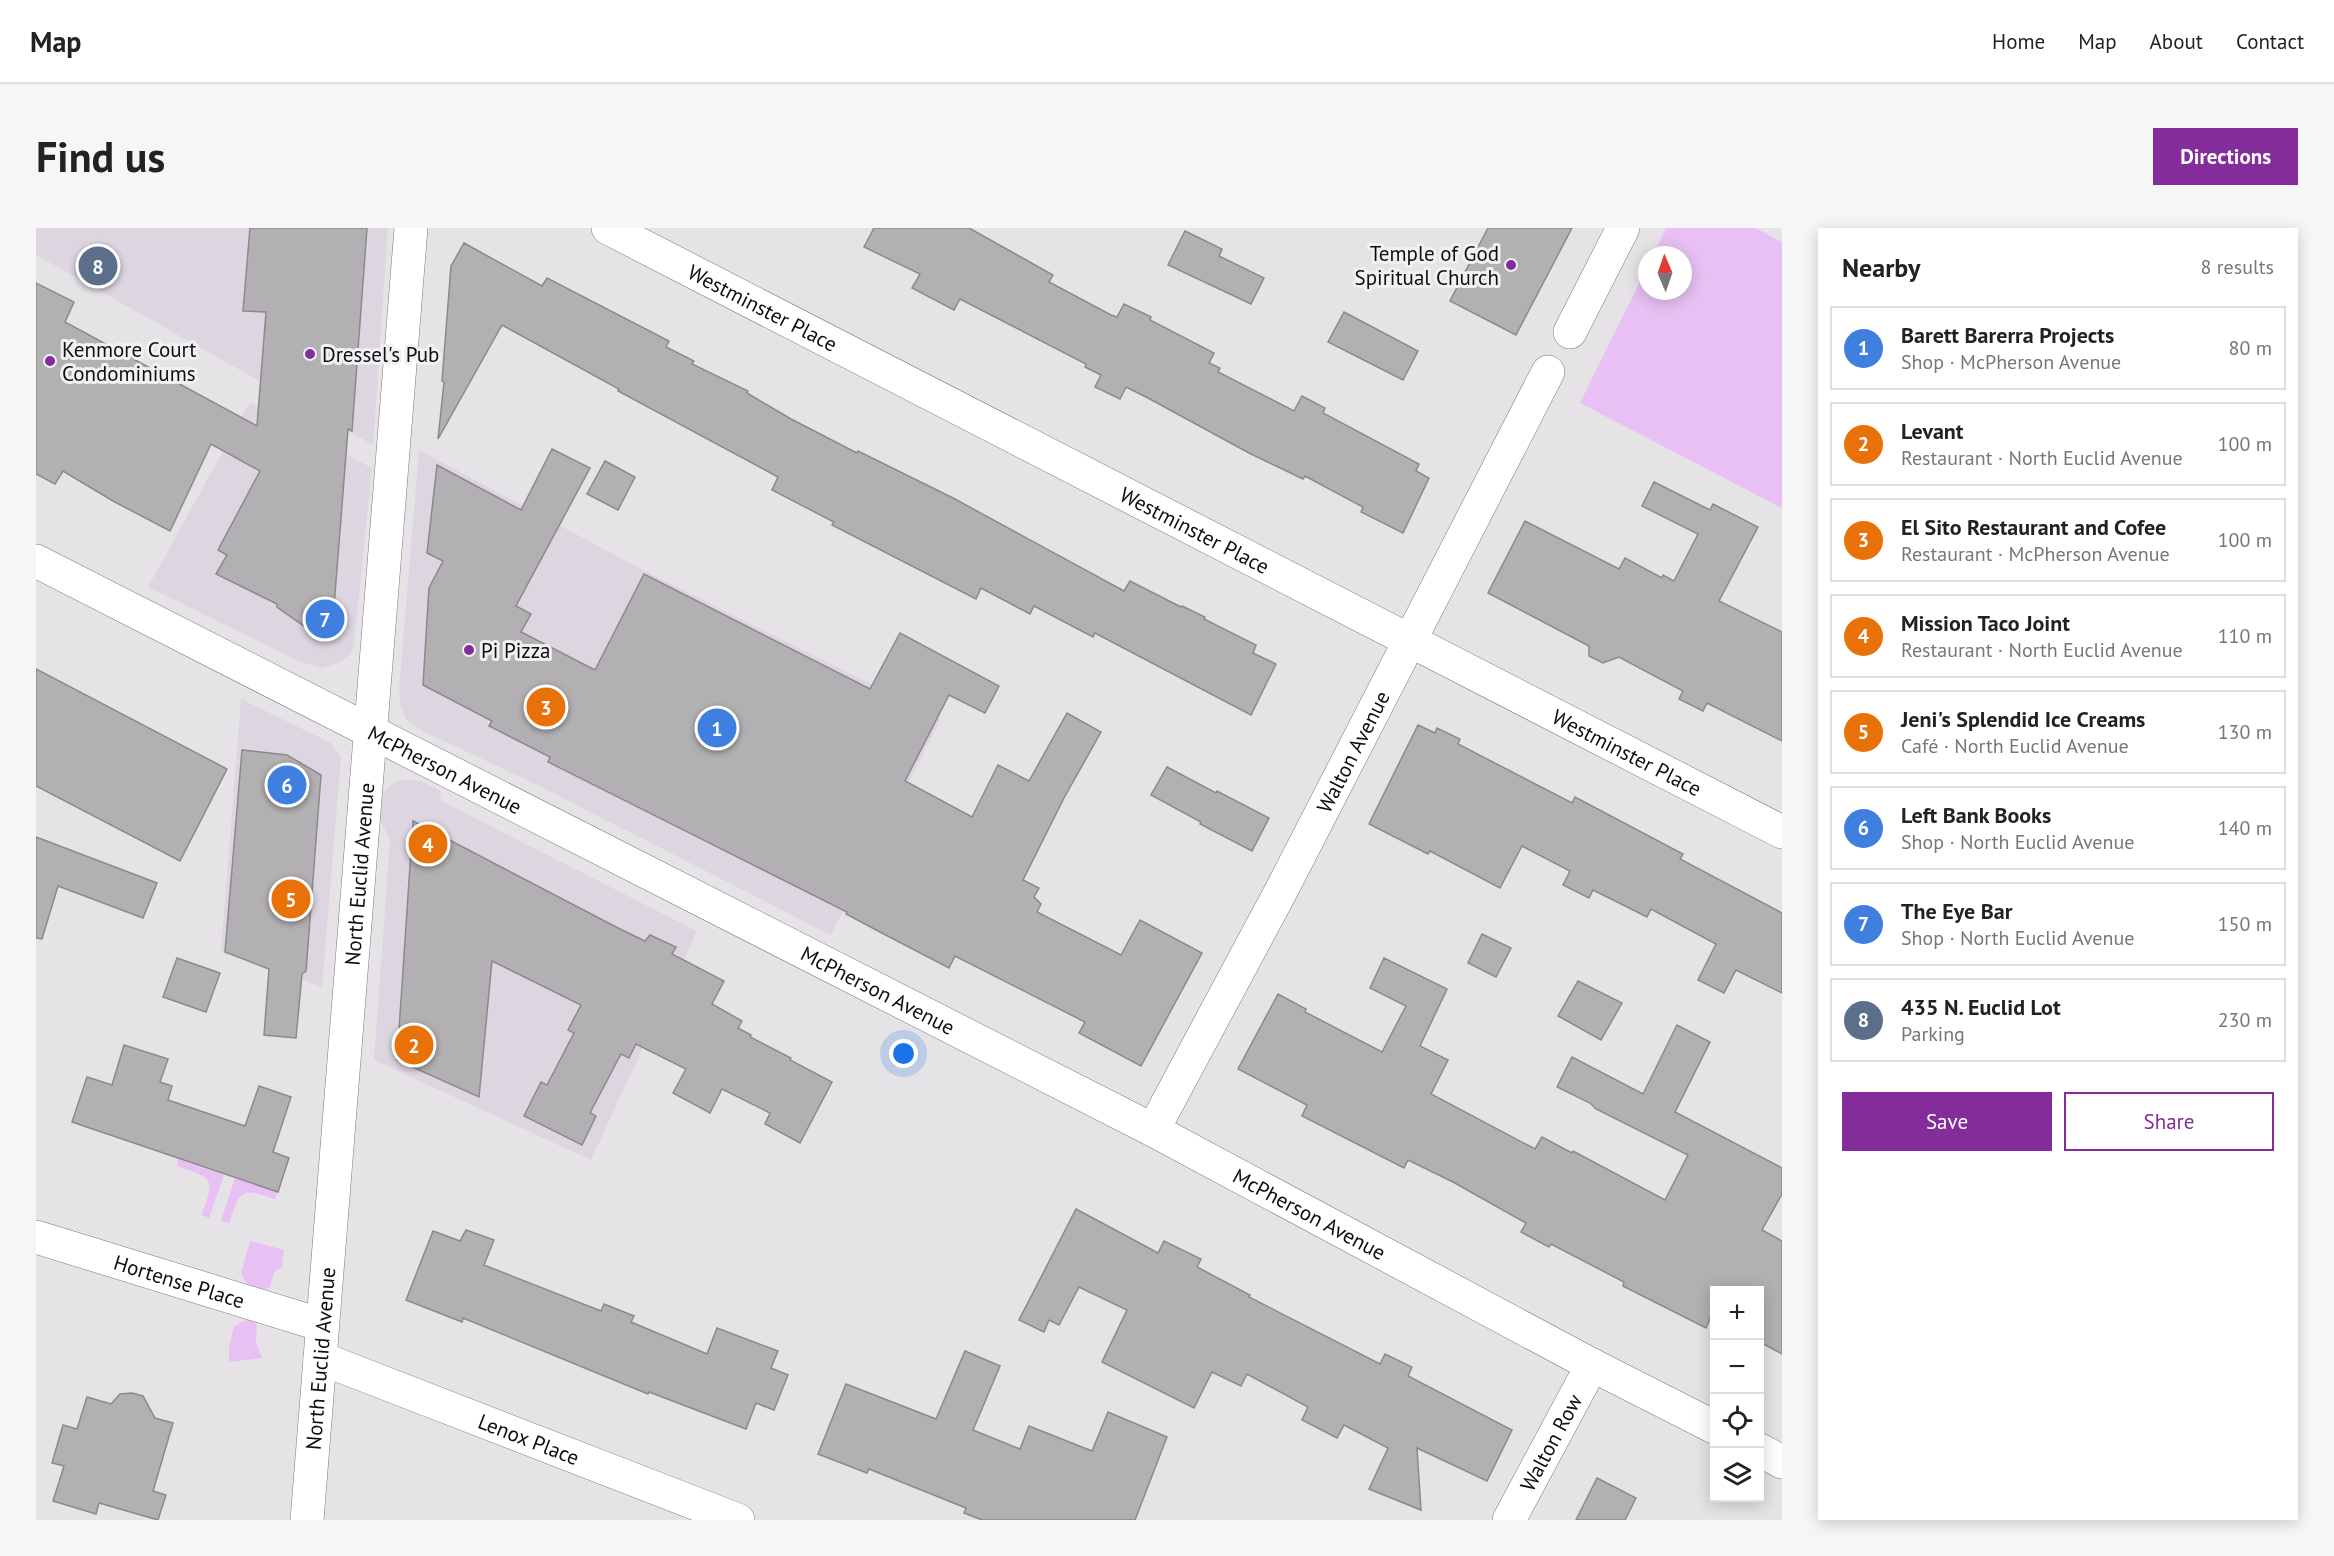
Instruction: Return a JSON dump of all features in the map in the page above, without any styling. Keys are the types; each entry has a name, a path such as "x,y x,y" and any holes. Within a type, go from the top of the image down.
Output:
{"street":[{"name":"North Euclid Avenue","path":"307,1520 411,228"},
{"name":"Westminster Place","path":"608,228 1782,832"},
{"path":"1570,332 1623,228"},
{"name":"Walton Avenue","path":"1153,1130 1282,889 1548,372"},
{"name":"McPherson Avenue","path":"36,561 1153,1130 1592,1365 1710,1425"},
{"name":"Hortense Place","path":"36,1238 322,1324"},
{"name":"Lenox Place","path":"320,1358 738,1520"},
{"name":"Walton Row","path":"1509,1520 1592,1365"},
{"path":"1764,1452 1782,1462"}],"shaded area":[{"path":"36,228 388,228 373,445 36,255"},
{"path":"1666,228 1756,228 1782,242 1782,508 1580,403 1638,285 1638,300 1692,300 1692,246 1657,246"},
{"path":"250,402 372,468 354,644 350,655 338,663 321,668 296,660 148,587"},
{"path":"419,450 641,569 941,719 831,935 535,784 423,731 406,719 401,707 399,689"},
{"path":"241,699 331,743 341,758 322,987 221,951"},
{"path":"421,781 440,791 441,801 697,931 591,1160 374,1060 390,839 379,819 379,802 384,792 395,782"},
{"path":"178,1159 224,1175 209,1218 202,1215 209,1193 208,1181 205,1177 177,1166"},
{"path":"235,1178 278,1192 275,1199 255,1193 243,1194 236,1204 229,1223 221,1221"},
{"path":"250,1241 284,1250 282,1267 274,1272 270,1287 259,1289 248,1286 241,1274"},
{"path":"249,1319 257,1320 256,1343 262,1358 229,1362 229,1347 234,1326"}],"building":[{"path":"250,228 367,228 352,431 348,429 332,632 318,636 277,607 277,604 216,574 227,555 218,550 260,471 211,444 170,531 63,471 55,484 36,474 36,283 74,302 65,322 257,426 266,312 243,311"},
{"path":"874,228 969,228 1053,275 1049,282 1111,315 1117,317 1124,304 1151,317 1150,320 1214,353 1209,363 1220,368 1218,372 1294,411 1302,396 1325,408 1323,413 1419,464 1416,471 1429,478 1403,533 1361,512 1363,507 1305,476 1303,479 1249,453 1126,387 1120,399 1095,387 1101,375 1085,367 1086,364 960,299 954,310 912,288 920,274 864,247"},
{"name":"Temple of God Spiritual Church","path":"1488,228 1572,228 1516,335 1450,301"},
{"path":"1185,231 1222,249 1219,256 1264,278 1251,304 1168,265"},
{"path":"464,243 542,286 547,278 669,341 666,347 694,361 692,364 748,391 747,393 791,419 953,498 1124,591 1130,581 1205,617 1204,619 1256,645 1253,653 1276,664 1251,715 1095,633 1093,637 1034,606 1030,614 981,588 976,599 832,525 834,522 772,490 778,477 618,391 619,389 502,325 438,439 451,266"},
{"path":"1344,312 1418,351 1403,380 1328,342"},
{"path":"552,449 590,468 516,606 531,614 521,632 595,670 644,574 870,689 900,633 999,686 985,713 949,695 905,781 972,817 998,765 1029,781 1067,713 1101,732 1064,798 1023,880 1039,888 1034,897 1041,904 1037,912 1121,955 1140,920 1202,953 1141,1066 1079,1033 1085,1022 955,956 949,968 846,914 847,912 548,762 550,757 489,726 492,721 423,685 429,588 443,561 427,553 437,465 521,510"},
{"path":"605,461 635,477 618,510 587,494"},
{"path":"1654,482 1710,510 1713,504 1758,527 1719,601 1782,632 1782,741 1707,703 1703,711 1679,699 1683,691 1619,657 1603,663 1589,656 1589,646 1488,593 1525,521 1619,569 1625,558 1662,578 1663,575 1674,581 1698,534 1642,506"},
{"path":"36,669 227,769 180,861 36,786"},
{"path":"1418,725 1435,733 1437,728 1460,739 1458,744 1572,803 1575,797 1683,854 1680,859 1782,913 1782,993 1736,970 1724,993 1698,980 1716,944 1651,909 1647,917 1593,890 1589,898 1563,885 1570,871 1522,846 1500,888 1430,851 1428,854 1369,824"},
{"path":"242,750 287,755 321,775 306,971 302,974 296,1038 264,1035 269,969 225,952"},
{"path":"1167,767 1269,818 1252,851 1151,795"},
{"path":"413,821 645,941 650,935 676,947 672,954 724,981 712,1004 742,1021 738,1028 751,1035 750,1037 832,1082 800,1143 765,1124 770,1113 722,1089 710,1113 673,1093 686,1069 636,1044 629,1058 621,1054 590,1113 596,1116 582,1145 524,1116 541,1082 547,1085 574,1033 568,1030 581,1005 492,961 479,1097 397,1060"},
{"path":"36,837 157,883 143,918 58,886 42,939 36,938"},
{"path":"1482,934 1511,948 1496,977 1468,963"},
{"path":"177,958 220,973 206,1012 163,997"},
{"path":"1384,958 1447,989 1420,1046 1448,1060 1431,1094 1535,1149 1542,1137 1665,1200 1688,1155 1557,1087 1572,1057 1643,1094 1677,1025 1710,1042 1675,1112 1782,1168 1782,1194 1762,1230 1782,1241 1782,1354 1764,1344 1764,1286 1710,1286 1710,1318 1706,1328 1623,1286 1624,1282 1551,1244 1549,1247 1521,1232 1526,1223 1453,1182 1408,1160 1404,1168 1302,1116 1307,1105 1238,1069 1278,994 1306,1009 1305,1012 1382,1052 1406,1006 1370,988"},
{"path":"1578,981 1622,1003 1601,1040 1558,1016"},
{"path":"124,1045 168,1059 160,1082 172,1086 168,1100 245,1126 259,1086 291,1097 273,1152 289,1158 278,1192 72,1122 87,1077 112,1085"},
{"path":"1076,1209 1158,1253 1164,1241 1201,1259 1197,1267 1250,1295 1249,1297 1380,1364 1385,1354 1412,1367 1408,1376 1512,1430 1487,1481 1417,1448 1421,1510 1369,1489 1388,1448 1344,1425 1337,1438 1302,1420 1308,1407 1247,1374 1241,1386 1212,1372 1194,1408 1102,1362 1127,1310 1079,1287 1059,1325 1049,1320 1044,1332 1019,1320"},
{"path":"466,1230 494,1240 484,1265 601,1311 604,1304 634,1316 631,1322 707,1354 717,1328 778,1351 771,1368 788,1375 774,1410 756,1403 746,1429 649,1392 648,1394 463,1318 462,1322 406,1300 433,1231 460,1241"},
{"path":"965,1351 1000,1366 973,1430 1020,1449 1029,1426 1092,1451 1108,1412 1167,1437 1135,1520 982,1520 964,1513 966,1508 869,1469 867,1473 818,1454 846,1384 936,1419"},
{"path":"132,1393 143,1396 155,1418 173,1423 153,1491 166,1495 158,1520 99,1503 96,1514 53,1501 64,1466 52,1463 63,1425 77,1429 87,1397 111,1404 120,1394"},
{"path":"1597,1478 1636,1498 1625,1520 1576,1520"}],"place":[{"name":"Temple of God Spiritual Church","path":"1511,265"},
{"name":"435 N. Euclid Lot","path":"98,266"},
{"name":"Dressel's Pub","path":"310,354"},
{"name":"Kenmore Court Condominiums","path":"50,361"},
{"name":"The Eye Bar","path":"325,619"},
{"name":"Pi Pizza","path":"469,650"},
{"name":"El Sito Restaurant and Cofee","path":"546,707"},
{"name":"Barett Barerra Projects","path":"717,728"},
{"name":"Left Bank Books","path":"287,785"},
{"name":"Mission Taco Joint","path":"428,844"},
{"name":"Jeni's Splendid Ice Creams","path":"291,899"},
{"name":"Levant","path":"414,1045"}]}
